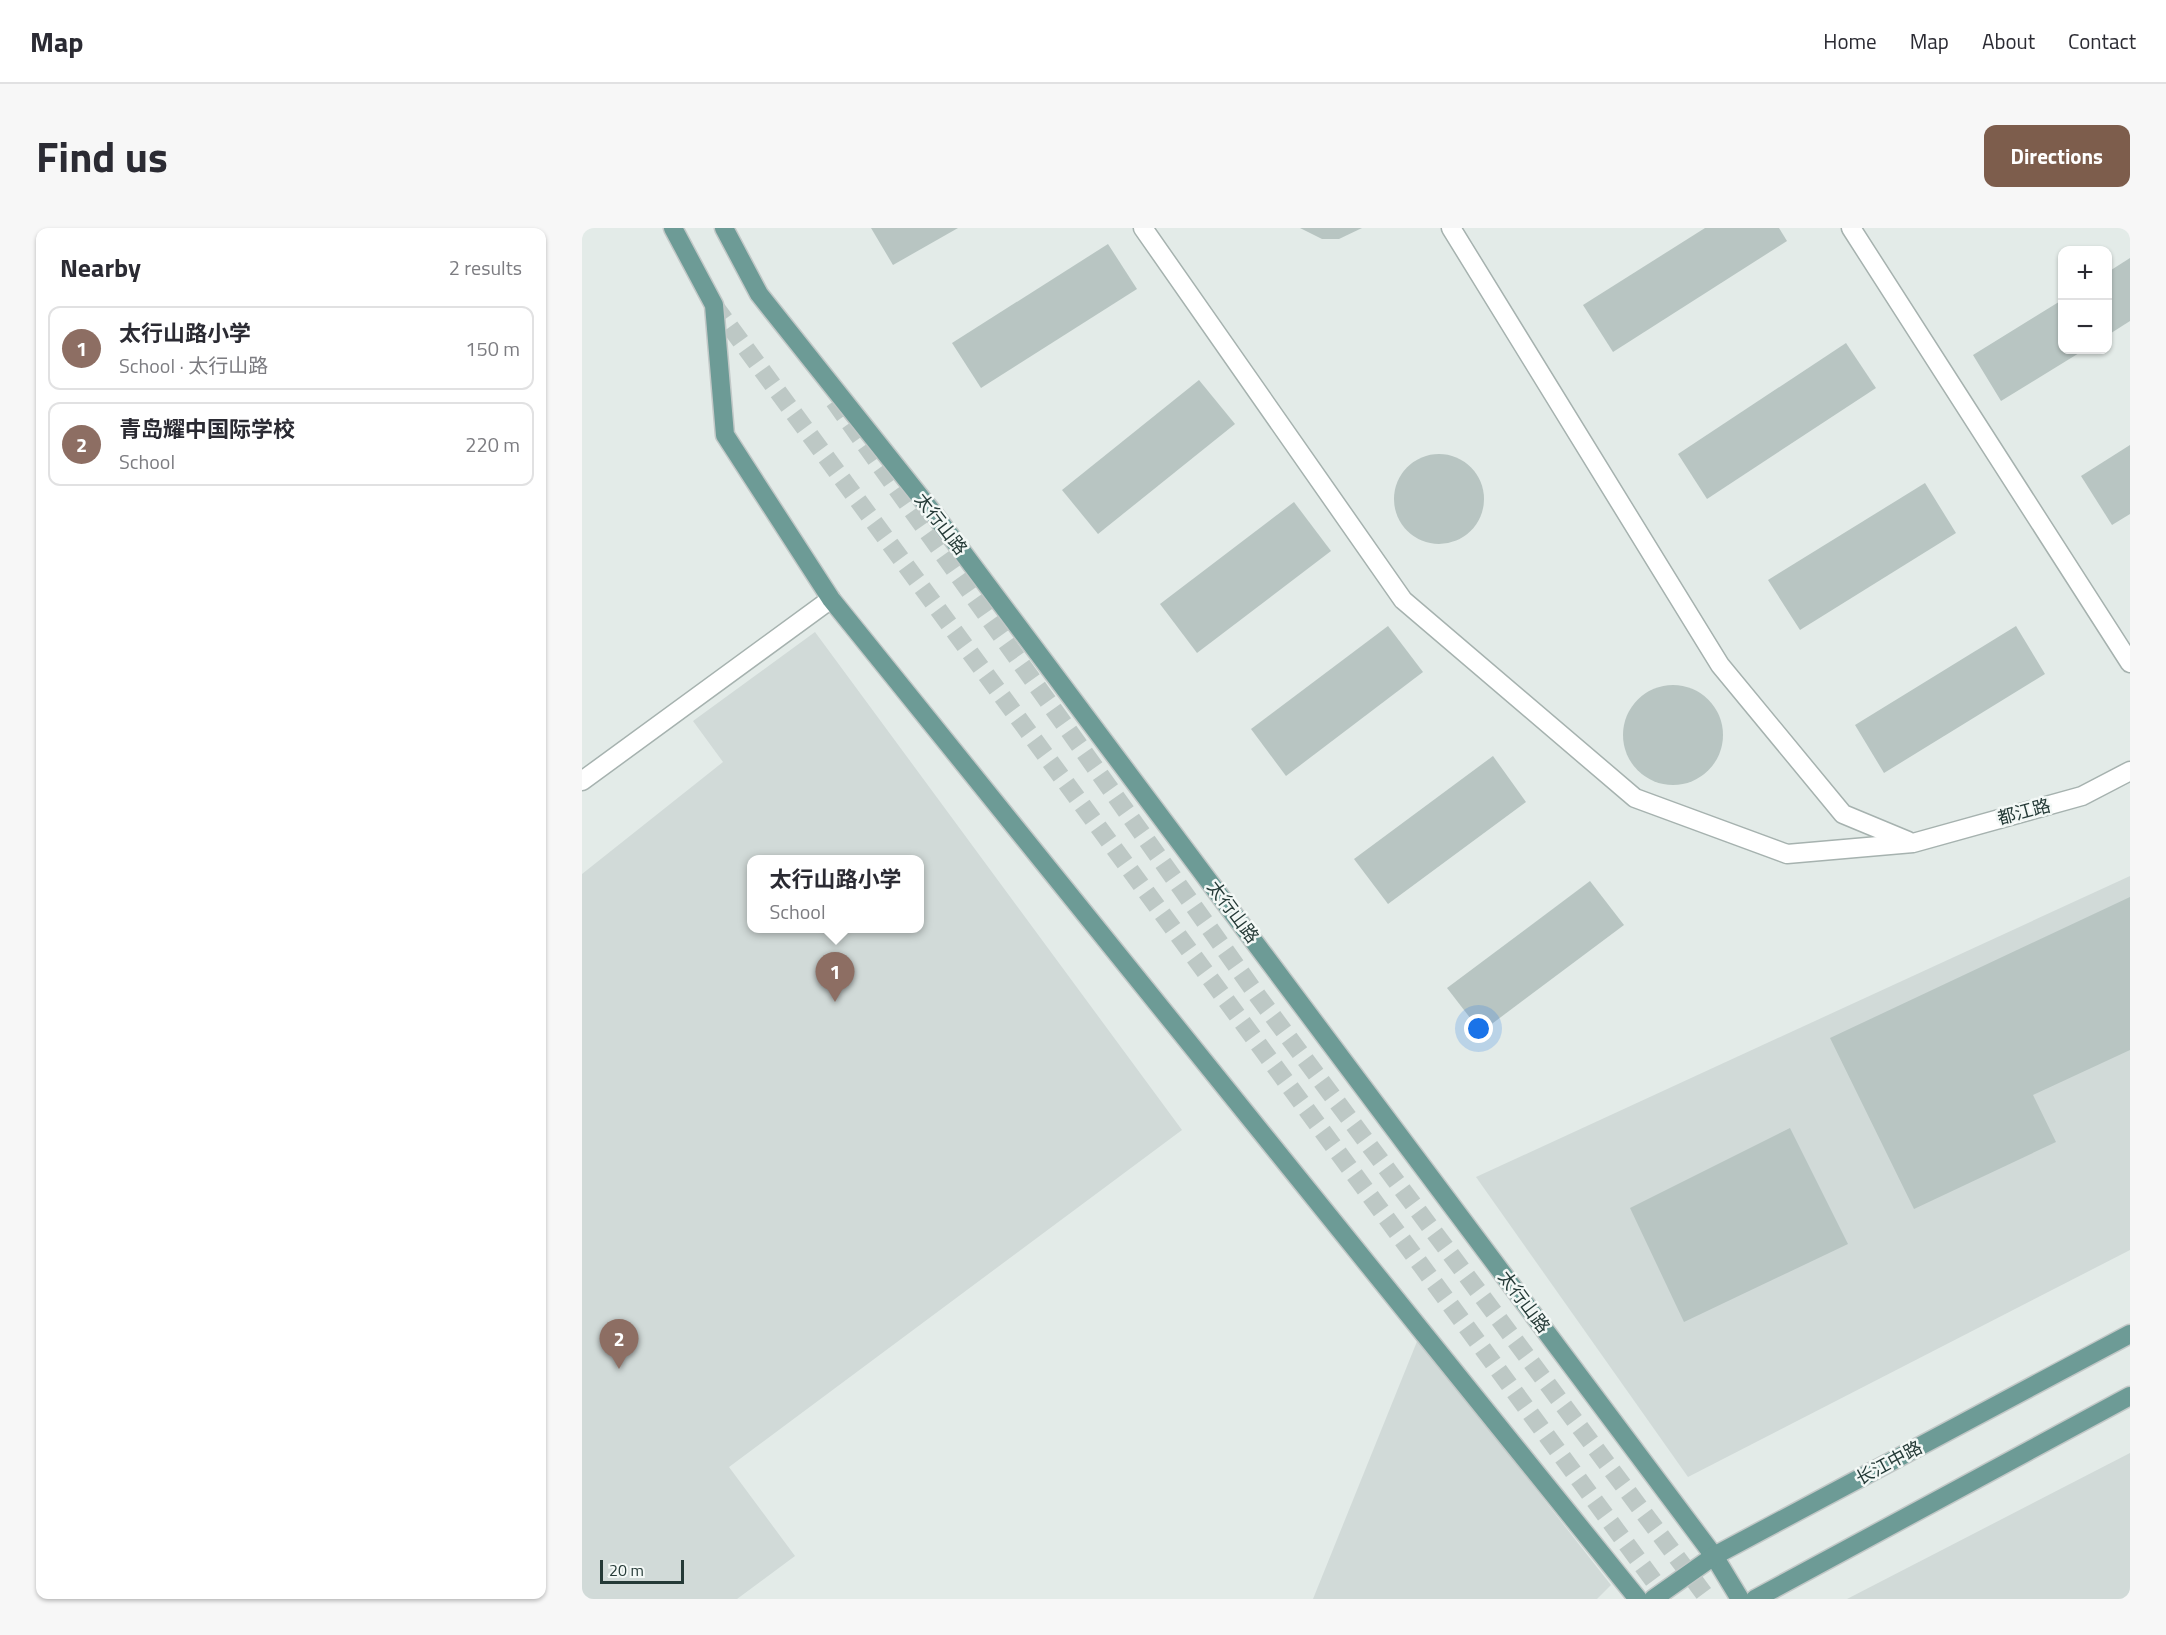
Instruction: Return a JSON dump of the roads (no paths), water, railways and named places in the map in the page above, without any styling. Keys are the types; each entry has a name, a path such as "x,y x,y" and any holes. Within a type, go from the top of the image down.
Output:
{"main road":[{"path":"673,228 714,305 725,435 831,599 1638,1599"},
{"name":"太行山路","path":"724,228 759,294 934,514 1714,1556 1740,1599"},
{"name":"长江中路","path":"1653,1599 1714,1556 2130,1334"},
{"path":"1755,1599 2130,1396"}],"street":[{"name":"都江路","path":"1143,228 1403,600 1635,798 1787,854 1913,843 2082,796 2130,771"},
{"path":"1451,228 1719,665 1843,814 1913,843"},
{"path":"1851,228 2130,663"},
{"path":"582,781 831,599"}],"tunnel":[{"path":"714,305 1667,1599"},
{"path":"834,401 1257,995 1708,1599"}],"place":[{"name":"太行山路小学","path":"835,1002"},
{"name":"青岛耀中国际学校","path":"619,1369"}]}
